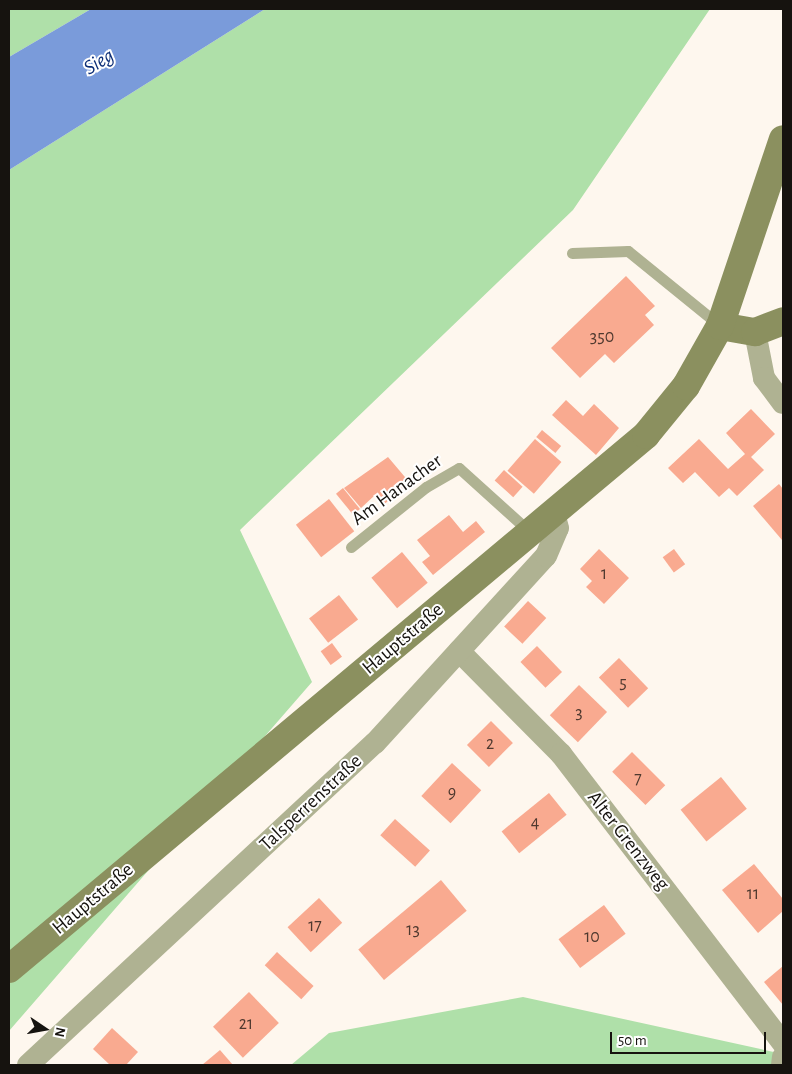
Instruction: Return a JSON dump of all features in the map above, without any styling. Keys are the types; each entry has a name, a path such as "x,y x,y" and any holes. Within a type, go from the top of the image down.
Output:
{"main road":[{"name":"Hauptstraße","path":"9,969 646,435 686,386 720,326 783,139"},
{"path":"720,326 756,332 783,321"}],"street":[{"path":"756,332 764,378 783,403"},
{"name":"Talsperrenstraße","path":"28,1065 375,744 546,556 558,528 554,513"},
{"name":"Alter Grenzweg","path":"459,651 561,754 783,1043"},
{"path":"782,1065 783,1057"}],"lane":[{"path":"572,253 628,251 720,326"},
{"name":"Am Hanacher","path":"351,546 426,487 459,468 531,533"}],"green space":[{"path":"9,9 91,9 9,57"},
{"path":"265,9 710,9 573,210 240,530 312,682 9,1031 9,170"},
{"path":"523,997 783,1054 783,1065 291,1065 329,1033"}],"water":[{"name":"Sieg","path":"91,9 265,9 9,170 9,57"}],"building":[{"path":"626,276 655,306 645,315 654,325 614,363 605,354 580,378 551,348"},
{"path":"566,400 583,416 594,404 619,428 596,455 552,415"},
{"path":"751,409 775,434 751,457 764,470 737,496 729,488 719,497 695,472 683,483 668,468 699,439 728,469 745,454 726,433"},
{"path":"542,430 561,446 555,453 536,437"},
{"path":"535,439 561,462 534,494 507,471"},
{"path":"388,457 410,483 382,506 374,496 361,508 344,488"},
{"path":"504,470 523,487 513,497 495,480"},
{"path":"779,484 783,489 782,540 753,506"},
{"path":"343,488 360,509 353,515 336,494"},
{"path":"329,499 354,531 321,557 296,525"},
{"path":"449,515 463,532 476,521 485,532 433,575 422,562 430,556 417,540"},
{"path":"599,549 629,578 604,604 586,587 592,581 580,569"},
{"path":"674,549 685,564 674,573 663,557"},
{"path":"402,552 428,583 397,608 371,578"},
{"path":"339,595 358,619 328,643 309,618"},
{"path":"528,601 546,618 522,644 504,627"},
{"path":"332,643 342,657 331,665 321,651"},
{"path":"537,646 562,672 545,688 520,662"},
{"path":"619,658 648,688 628,708 599,677"},
{"path":"579,685 607,712 578,742 550,715"},
{"path":"491,721 513,743 489,767 467,745"},
{"path":"632,752 665,785 645,805 612,772"},
{"path":"452,763 481,790 451,823 421,796"},
{"path":"721,777 747,809 706,842 681,810"},
{"path":"549,793 567,815 519,853 502,831"},
{"path":"395,819 430,850 415,867 380,835"},
{"path":"754,864 783,899 783,911 758,933 722,890"},
{"path":"441,880 467,911 384,980 358,949"},
{"path":"319,898 342,923 311,952 288,927"},
{"path":"604,905 626,934 580,968 558,939"},
{"path":"277,952 314,986 301,999 265,965"},
{"path":"783,966 783,1005 764,982"},
{"path":"249,992 279,1023 243,1058 213,1027"},
{"path":"112,1028 138,1052 126,1065 110,1065 93,1049"},
{"path":"220,1050 233,1065 202,1065"}]}
